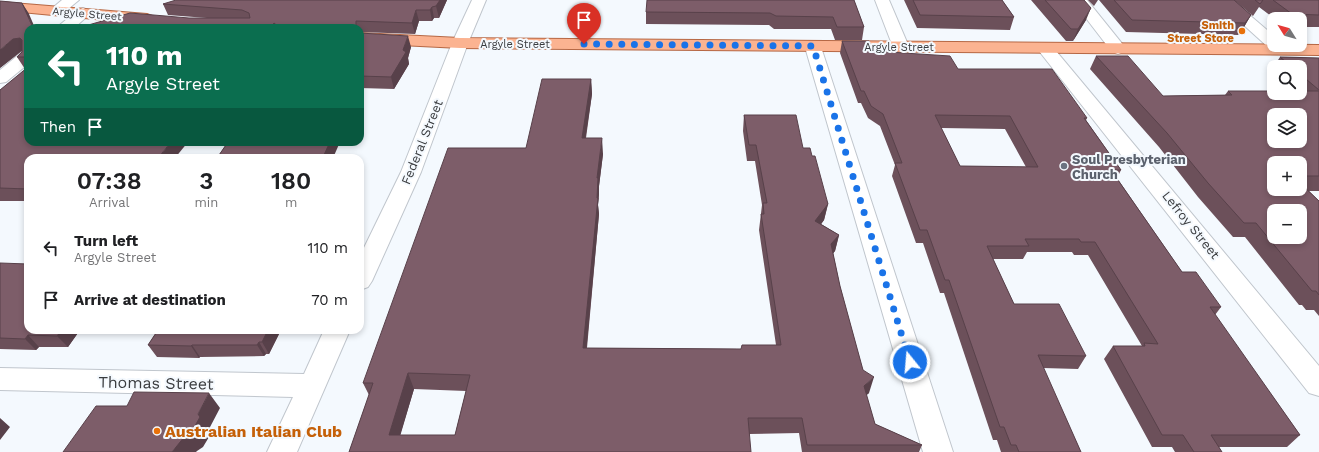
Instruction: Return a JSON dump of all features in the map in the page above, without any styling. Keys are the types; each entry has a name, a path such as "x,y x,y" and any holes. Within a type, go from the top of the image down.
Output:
{"main road":[{"name":"Argyle Street","path":"0,6 161,20"},
{"name":"Argyle Street","path":"364,38 460,43 1118,49 1267,46"},
{"name":"Argyle Street","path":"1307,49 1319,50"}],"street":[{"path":"57,11 72,0"},
{"name":"Federal Street","path":"364,272 411,172 460,43 479,0"},
{"path":"882,0 901,47"},
{"path":"1079,0 1118,49"},
{"path":"1224,0 1267,38"},
{"path":"69,24 84,13"},
{"path":"813,46 938,452"},
{"name":"Lefroy Street","path":"1046,48 1319,386"},
{"path":"0,78 24,59"},
{"path":"282,452 335,334"},
{"name":"Thomas Street","path":"0,379 311,386"}],"building":[{"path":"176,0 440,0 436,6 432,7 430,10 416,10 412,23 356,21 356,24 92,24 130,13 189,18 250,18 249,13 242,10 163,4"},
{"path":"647,0 854,0 864,27 837,27 833,17 776,16 770,13 646,12"},
{"path":"913,0 1002,0 1014,17 920,15"},
{"path":"1045,0 1084,0 1091,8 1078,29 1071,29"},
{"path":"1114,0 1234,0 1251,15 1245,23 1132,20"},
{"path":"1255,0 1263,0 1260,4"},
{"path":"1273,0 1319,0 1319,15 1307,15 1307,12 1289,12"},
{"path":"0,1 22,3 31,24 24,24 24,57 17,57 22,52 22,40 20,38 13,39 0,50"},
{"path":"364,33 408,36 403,50 406,52 391,77 364,76"},
{"path":"842,41 869,41 873,51 950,56 958,69 1052,69 1087,118 1084,118 1121,170 1111,170 1182,272 1196,272 1221,307 1210,307 1300,435 1211,435 1222,452 1194,452 1183,435 1162,435 1113,346 1145,346 1144,343 1158,344 1095,242 1081,242 1079,239 1025,239 1029,246 987,246 1014,304 1059,304 1086,356 1038,355 1081,452 1019,452 1016,445 1011,445 1004,427 1000,427 949,280 945,280 927,230 920,230 895,163 902,163 883,114 871,106 864,91 861,91","holes":["935,115 1010,116 1038,167 960,166"]},
{"path":"1096,56 1128,56 1163,96 1232,95 1228,91 1267,91 1267,100 1307,100 1307,91 1319,91 1319,176 1307,176 1307,156 1267,156 1267,196 1307,196 1307,190 1319,201 1319,295 1316,291 1312,291 1273,244 1307,244 1307,204 1267,204 1267,236 1256,223 1244,223 1208,183 1167,133"},
{"path":"1280,57 1319,58 1319,90 1307,80 1307,60 1284,60"},
{"path":"24,70 24,146 168,146 161,154 24,154 24,189 0,188 0,90"},
{"path":"542,79 591,79 582,138 602,138 597,178 598,198 583,348 741,349 742,345 781,345 761,214 764,214 763,203 767,203 756,145 749,145 744,115 796,115 803,148 810,148 812,156 815,156 828,204 815,221 839,235 831,244 840,286 863,370 874,377 864,386 875,424 922,445 807,445 802,418 748,418 751,452 349,452 373,383 363,383 448,148 526,148","holes":["408,373 470,375 455,435 389,435"]},
{"path":"225,146 328,146 324,154 220,154"},
{"path":"0,263 24,264 24,334 59,334 57,336 28,335 25,339 0,338"},
{"path":"155,334 266,334 262,342 259,342 257,345 148,345"},
{"path":"134,392 209,393 198,414 200,417 191,433 185,436 172,452 63,452 96,406 127,406"}],"place":[{"name":"Smith Street Store","path":"1242,31"},
{"name":"Soul Presbyterian Church","path":"1064,166"},
{"name":"Australian Italian Club","path":"157,431"}],"route":[{"path":"584,44 813,46 910,362"}]}
